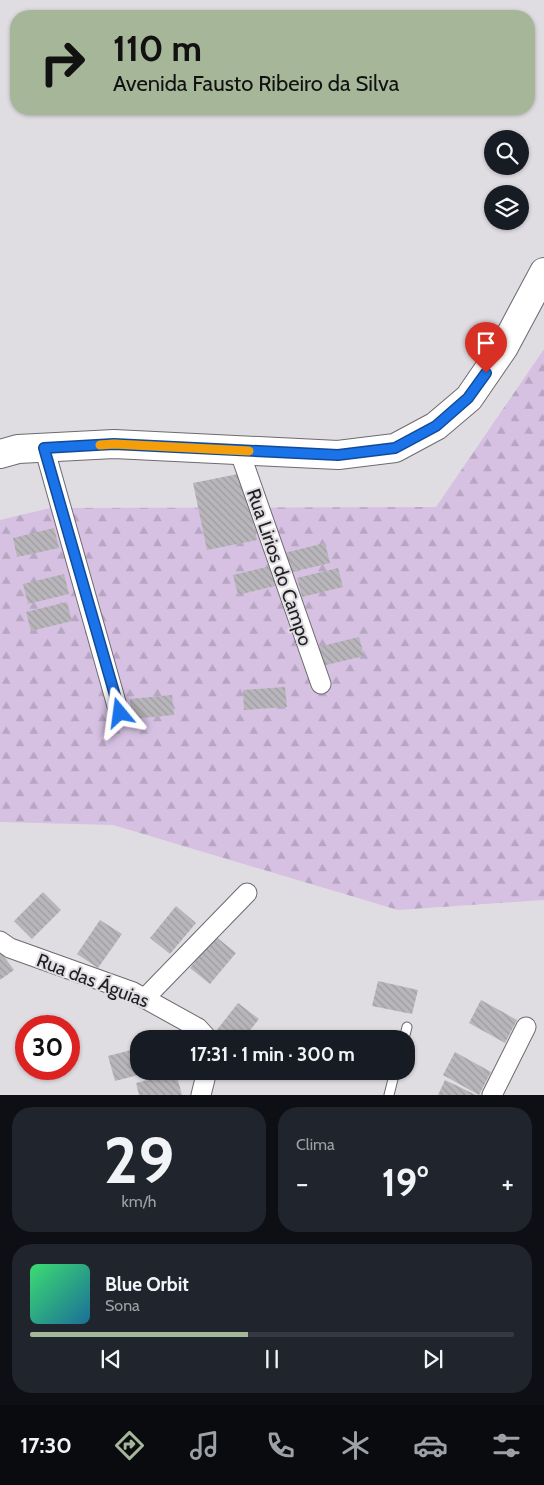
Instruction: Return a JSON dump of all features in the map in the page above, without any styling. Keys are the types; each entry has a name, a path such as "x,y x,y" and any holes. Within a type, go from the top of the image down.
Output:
{"main road":[{"path":"0,454 18,449 114,444 338,455 395,448 436,426 468,398 504,347 544,272"}],"street":[{"path":"44,448 120,713"},
{"name":"Rua Lirios do Campo","path":"239,450 321,684"},
{"path":"145,998 248,893"},
{"name":"Rua das Águias","path":"0,941 10,948 133,992 200,1030"},
{"path":"492,1095 526,1027"},
{"path":"201,1095 205,1080"}],"lane":[{"path":"389,1095 393,1080"}],"green space":[{"path":"544,349 544,900 398,910 113,825 0,822 0,520 50,508 436,507"}],"building":[{"path":"243,473 257,540 207,550 193,483"},
{"path":"54,528 59,548 17,557 13,538"},
{"path":"325,543 330,563 288,573 284,553"},
{"path":"274,565 279,585 238,595 233,575"},
{"path":"338,568 343,587 302,597 297,578"},
{"path":"64,574 69,594 28,604 23,584"},
{"path":"67,602 72,621 31,631 26,612"},
{"path":"359,637 364,656 322,666 318,647"},
{"path":"285,687 287,707 244,710 243,690"},
{"path":"172,695 174,715 131,719 130,699"},
{"path":"43,892 61,910 32,939 14,921"},
{"path":"176,906 196,923 170,954 150,938"},
{"path":"100,920 122,934 98,968 77,954"},
{"path":"215,936 236,953 210,984 190,968"},
{"path":"0,951 14,970 0,980"},
{"path":"378,981 418,990 412,1014 372,1006"},
{"path":"481,1000 517,1020 505,1043 469,1023"},
{"path":"238,1003 259,1019 250,1030 217,1030"},
{"path":"130,1050 130,1077 115,1081 108,1056"},
{"path":"455,1052 491,1072 479,1095 443,1075"},
{"path":"148,1080 178,1080 182,1095 139,1095 136,1083"},
{"path":"445,1080 476,1095 438,1095"}],"slow traffic":[{"path":"100,445 114,444 249,451"}],"route":[{"path":"120,713 44,448 114,444 338,455 395,448 436,426 468,398 486,373"}]}
